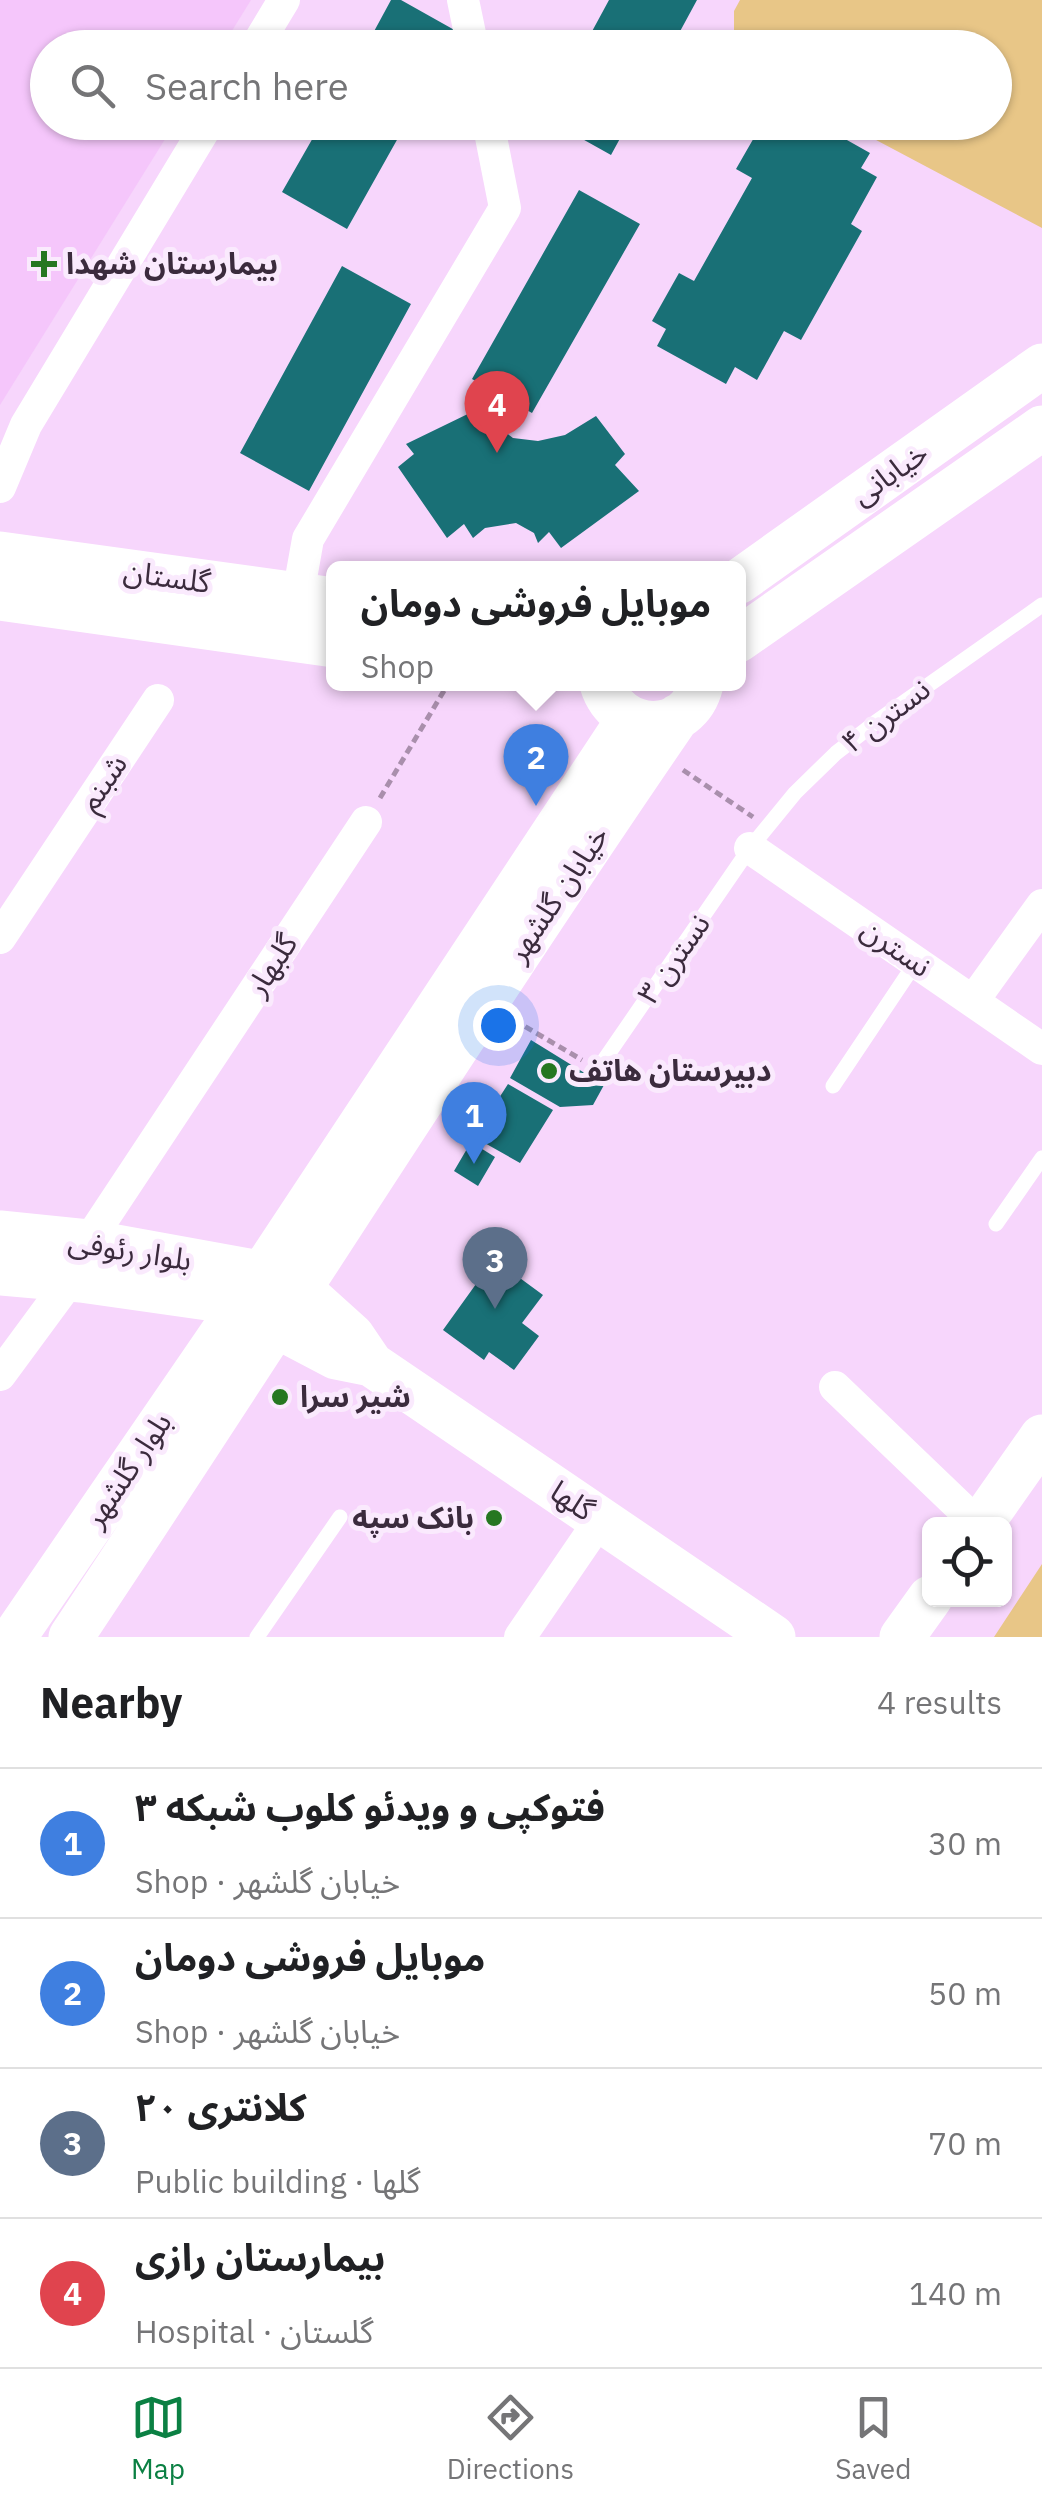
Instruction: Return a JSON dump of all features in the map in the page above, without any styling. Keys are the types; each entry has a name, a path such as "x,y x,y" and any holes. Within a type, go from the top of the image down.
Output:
{"main road":[{"name":"خیابانی","path":"746,576 1042,366"},
{"name":"خیابانی","path":"746,634 1042,428"},
{"name":"گلستان","path":"0,554 316,598"},
{"name":"گلستان","path":"0,598 326,643"},
{"path":"588,691 645,708"},
{"name":"خیابان گلشهر","path":"270,1298 485,1003 645,708"},
{"name":"خیابان گلشهر","path":"270,1298 645,708"},
{"name":"بلوار رئوفی","path":"0,1233 79,1261 270,1298"},
{"name":"بلوار رئوفی","path":"0,1274 79,1261"},
{"name":"گلها","path":"270,1298 352,1336 371,1364 773,1637"},
{"name":"بلوار گلشهر","path":"14,1637 270,1298"},
{"name":"بلوار گلشهر","path":"72,1637 270,1298"},
{"path":"985,1517 1042,1438"},
{"path":"902,1637 924,1607"}],"street":[{"path":"266,30 284,0"},
{"path":"463,0 469,30"},
{"path":"0,487 26,425 198,140"},
{"path":"316,598 308,539 504,208 491,140"},
{"name":"شبنم","path":"0,938 158,700"},
{"name":"گلبهار","path":"0,1375 366,822"},
{"name":"نسترن","path":"759,838 916,962 1042,1049"},
{"path":"973,1001 1042,906"},
{"path":"835,1387 973,1517"},
{"path":"520,1637 600,1520"}],"lane":[{"name":"نسترن ۴","path":"759,838 795,792 836,753 928,683 1042,605"},
{"name":"نسترن ٣","path":"598,1070 759,838"},
{"path":"833,1086 916,962"},
{"path":"996,1224 1042,1158"},
{"path":"257,1637 340,1516"}],"path":[{"path":"366,822 444,691"},
{"path":"645,708 759,838"},
{"path":"485,1003 598,1070"}],"shaded area":[{"name":"بیمارستان شهدا","path":"0,0 251,0 232,30 30,30 30,140 164,140 0,405"},
{"path":"740,0 1042,0 1042,228 876,140 1012,140 1012,30 734,30 734,11"},
{"path":"1042,1564 1042,1637 994,1637"}],"building":[{"path":"391,0 401,0 454,30 375,30"},
{"path":"609,0 697,0 681,30 593,30"},
{"path":"312,140 397,140 347,229 282,192"},
{"path":"584,140 619,140 611,155"},
{"path":"753,140 847,140 870,153 861,168 877,177 851,224 862,231 801,340 784,331 757,380 735,367 726,384 657,346 666,329 652,321 679,273 694,281 752,178 736,169"},
{"path":"579,190 640,224 532,413 472,379"},
{"path":"342,266 411,304 309,491 240,453"},
{"path":"476,410 513,438 538,441 565,435 596,416 625,454 615,465 639,491 561,548 549,532 538,543 534,533 516,523 485,528 473,538 464,524 447,538 398,467 414,454 406,444"},
{"name":"دبیرستان هاتف","path":"531,1040 604,1085 593,1105 560,1107 510,1078"},
{"path":"508,1084 553,1110 520,1163 474,1137"},
{"path":"471,1142 495,1157 478,1186 454,1171"},
{"path":"494,1259 543,1295 522,1323 539,1336 514,1370 489,1352 484,1360 443,1330"}],"place":[{"name":"بیمارستان شهدا","path":"44,264"},
{"name":"بیمارستان رازی","path":"497,453"},
{"name":"موبایل فروشی دومان","path":"536,806"},
{"name":"دبیرستان هاتف","path":"549,1071"},
{"name":"فتوکپی و ویدئو کلوب شبکه ۳","path":"474,1164"},
{"name":"کلانتری ۲۰","path":"495,1309"},
{"name":"شیر سرا","path":"280,1397"},
{"name":"بانک سپه","path":"494,1518"}]}
